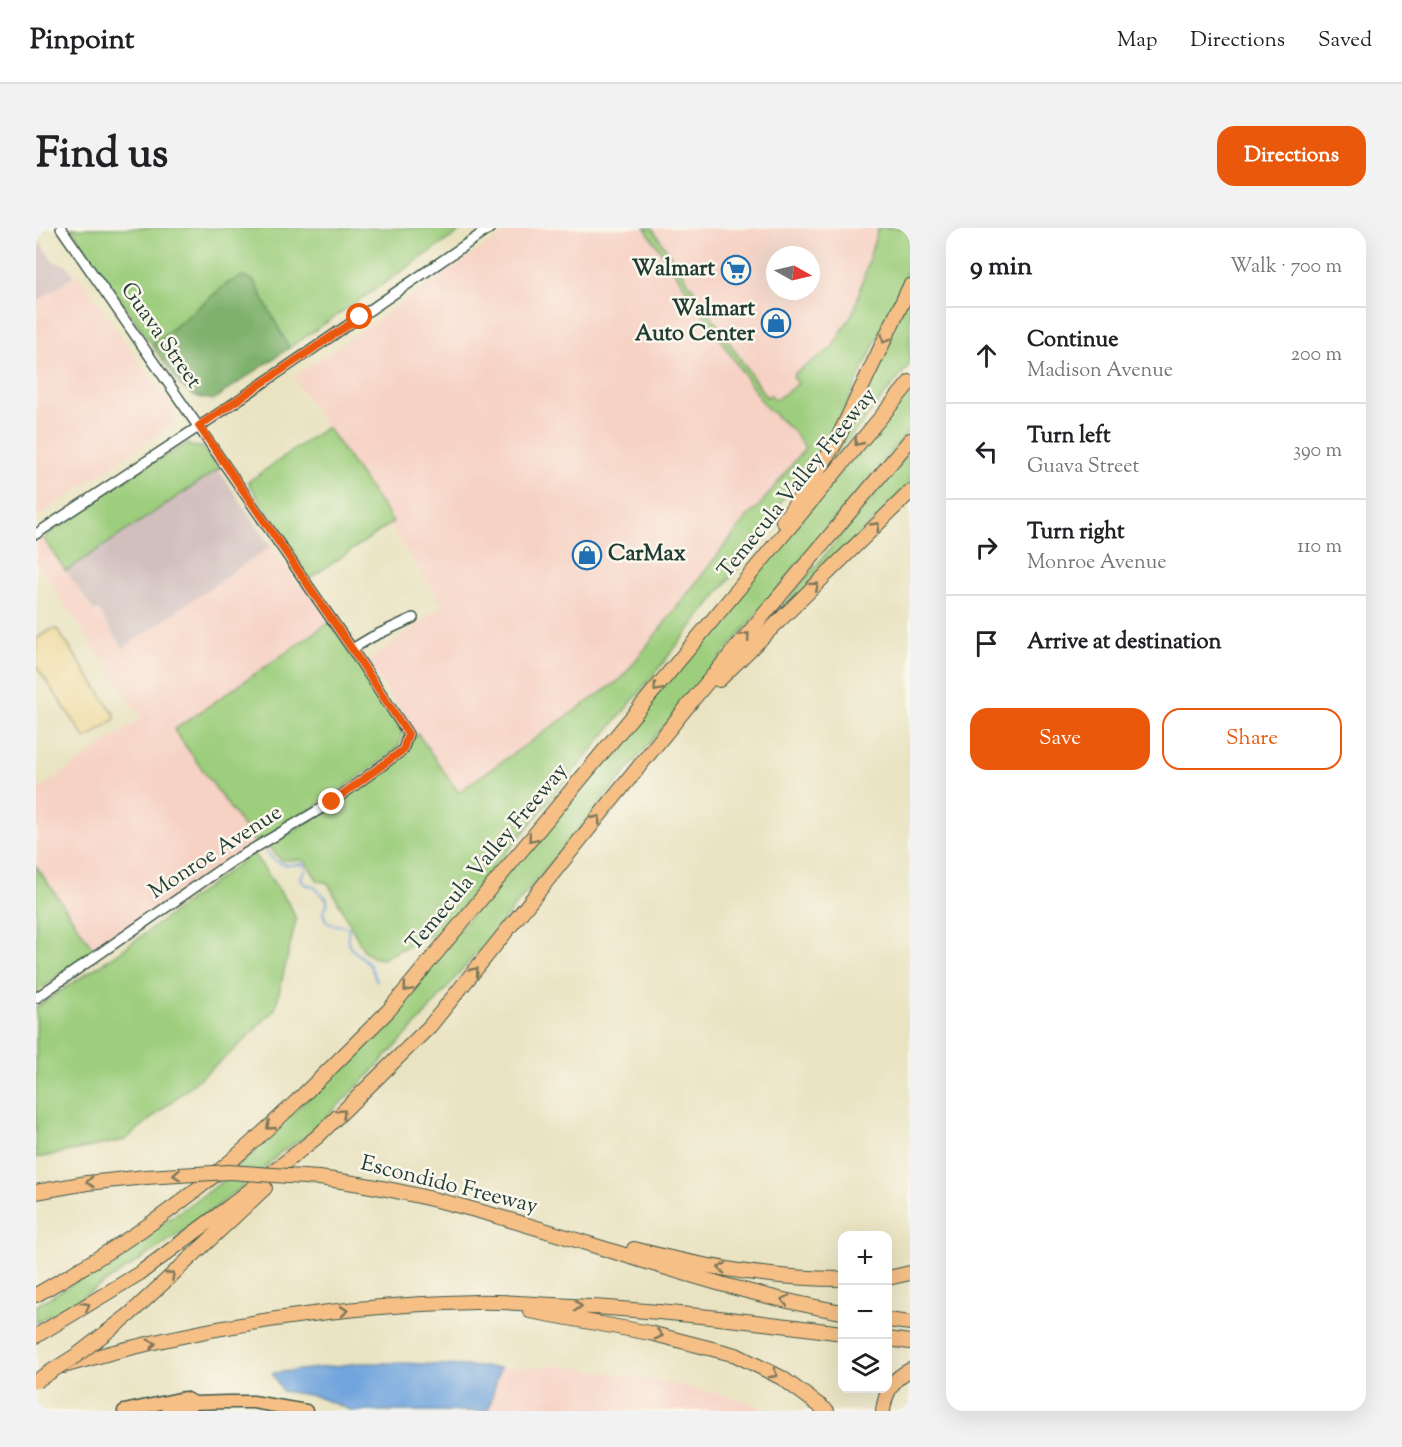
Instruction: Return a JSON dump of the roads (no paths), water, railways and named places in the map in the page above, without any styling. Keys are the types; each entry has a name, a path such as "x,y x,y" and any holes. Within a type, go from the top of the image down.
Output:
{"highway":[{"path":"694,643 810,484 836,442 910,286"},
{"name":"Temecula Valley Freeway","path":"36,1295 116,1248 196,1191 305,1094 389,1010 910,380"},
{"path":"36,1381 77,1356 129,1315 252,1201 430,1026 696,697 910,440"},
{"path":"696,697 712,688 910,492"},
{"path":"36,1336 140,1273 317,1137"},
{"name":"Escondido Freeway","path":"36,1192 87,1183 229,1172 352,1182 430,1198 512,1221 726,1287 838,1311"},
{"path":"512,1221 706,1266 762,1274 838,1279"},
{"path":"892,1277 910,1273"},
{"path":"478,1302 650,1333 736,1355 782,1378 827,1411"},
{"path":"36,1374 95,1357 255,1323 342,1311 478,1302 659,1312 838,1332"},
{"path":"892,1340 910,1342"},
{"path":"884,1411 888,1390 898,1377 910,1370"}],"main road":[{"path":"124,1411 168,1406 184,1398 195,1402 254,1402 306,1411"},
{"path":"143,1411 168,1406"}],"street":[{"name":"Guava Street","path":"62,228 408,734"},
{"path":"36,534 490,228"},
{"path":"352,649 413,618"},
{"name":"Monroe Avenue","path":"36,998 231,862 332,802 403,750 408,734"}],"water":[{"path":"361,1363 500,1368 488,1411 353,1411 315,1396 282,1391 272,1373"}],"waterway":[{"path":"262,847 282,864 306,866 301,880 313,886 327,899 323,912 327,922 349,928 350,947 368,963 377,981"}],"place":[{"name":"Walmart","path":"736,270"},
{"name":"Walmart Auto Center","path":"776,323"},
{"name":"CarMax","path":"587,555"}]}
